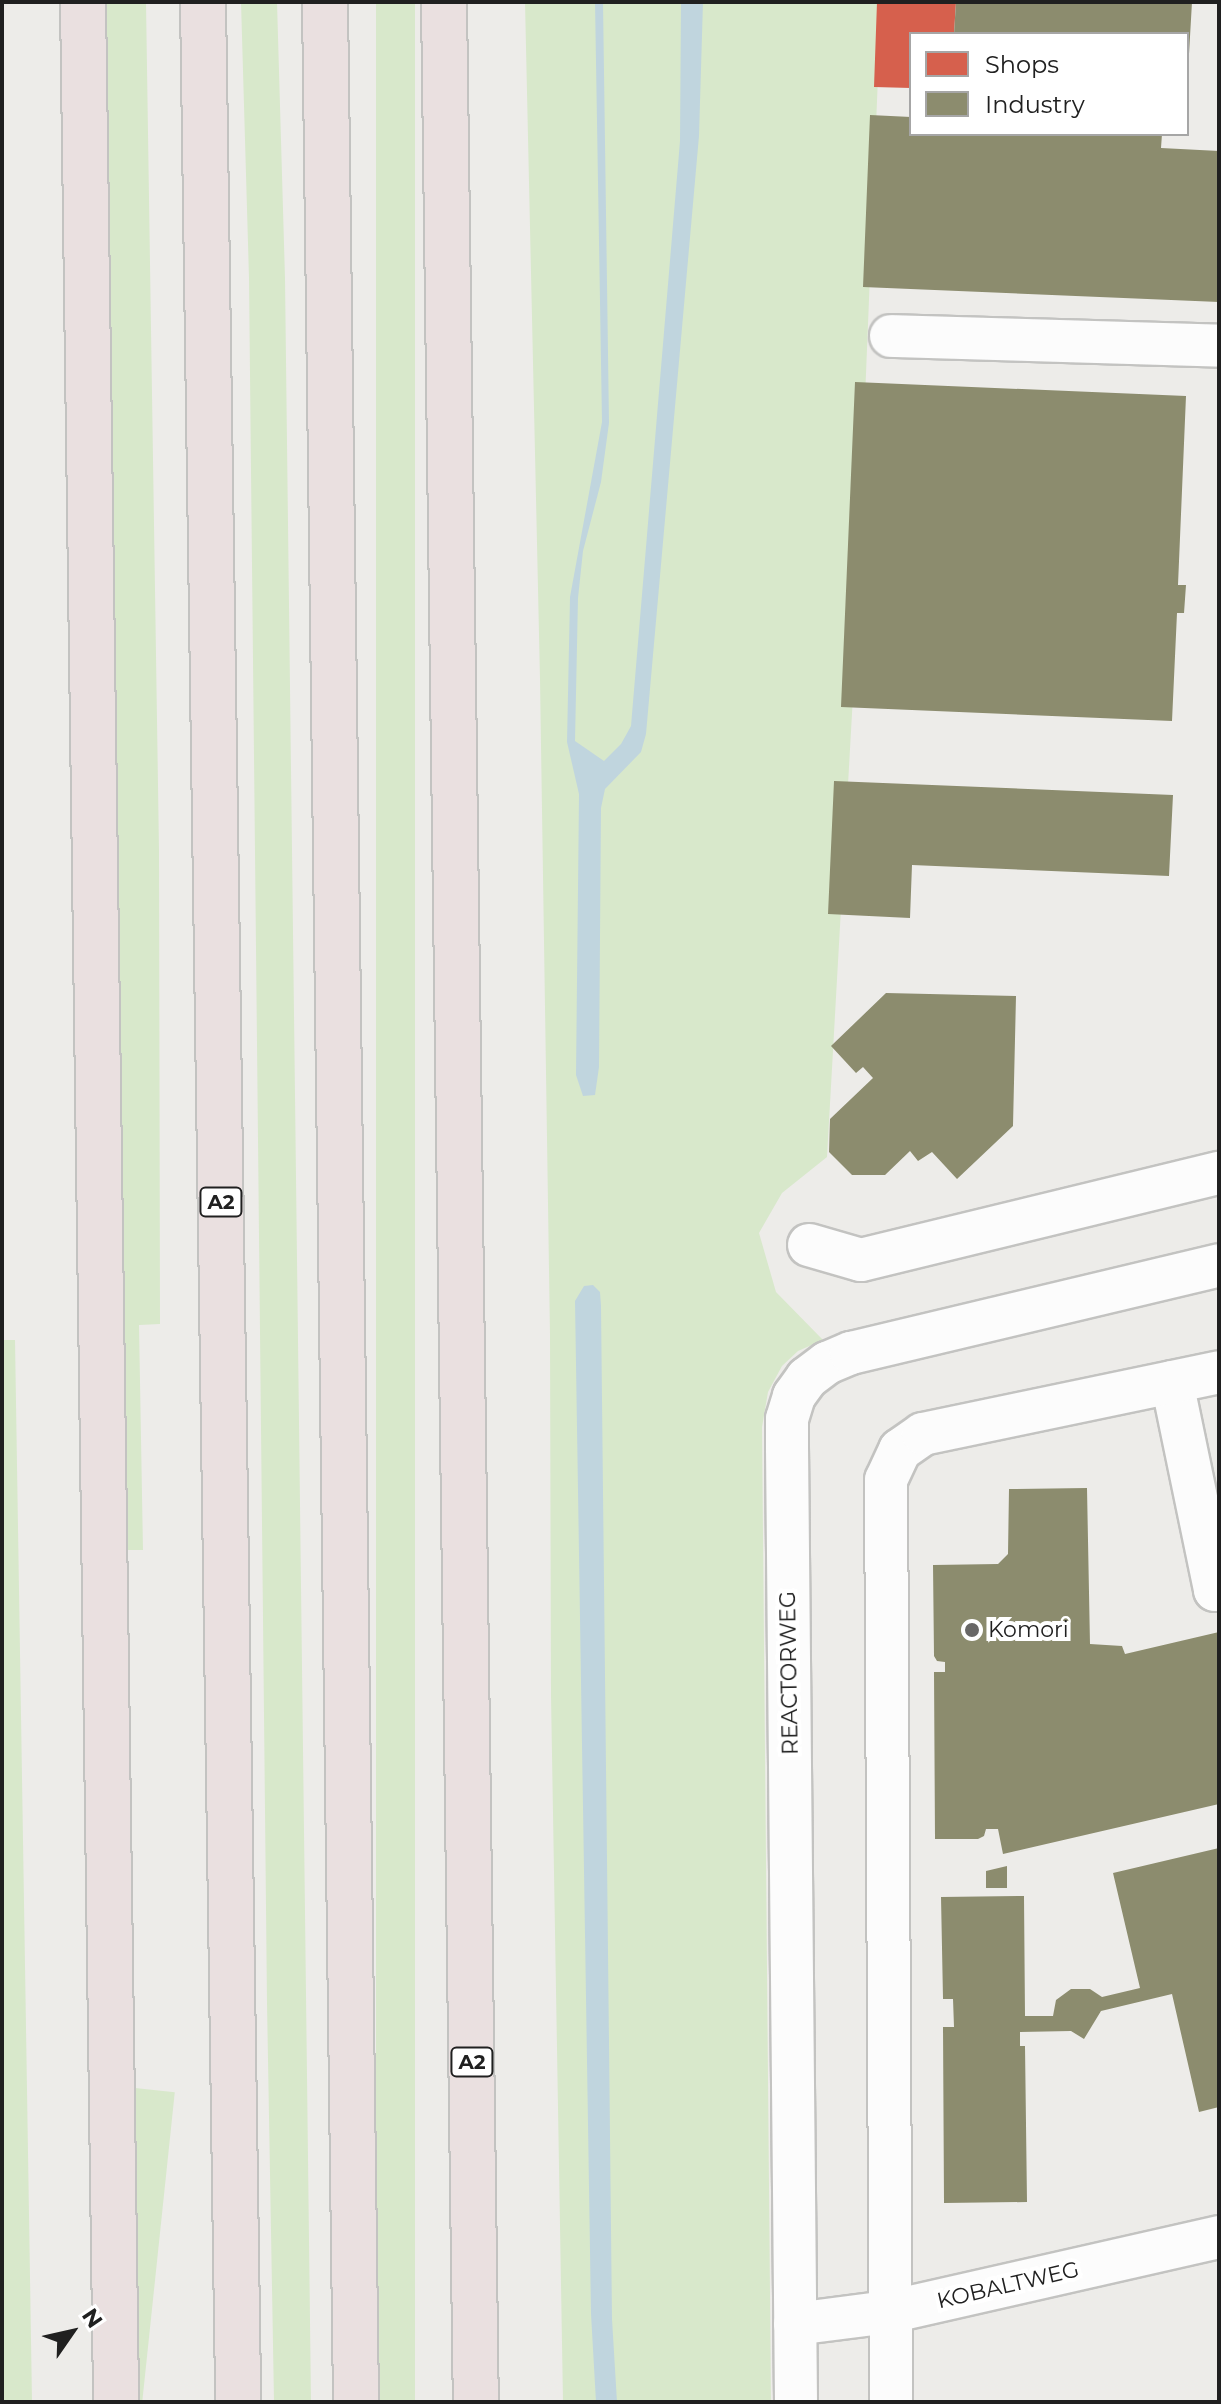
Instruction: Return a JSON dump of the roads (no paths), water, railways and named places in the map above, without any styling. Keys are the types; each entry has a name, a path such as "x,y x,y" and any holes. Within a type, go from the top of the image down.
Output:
{"highway":[{"path":"83,2 116,2402"},
{"name":"A2","path":"203,2 238,2402"},
{"path":"325,2 356,2402"},
{"name":"A2","path":"444,2 476,2390"}],"street":[{"path":"891,336 1219,346"},
{"path":"809,1245 861,1260 1219,1173"},
{"name":"REACTORWEG","path":"796,2402 787,1464 787,1419 794,1396 807,1378 827,1363 851,1353 1219,1265"},
{"path":"891,2402 886,1480 900,1450 923,1434 1219,1372"},
{"path":"1172,1382 1215,1590 1219,1588"},
{"name":"KOBALTWEG","path":"795,2324 889,2312 1219,2237"}],"water":[{"path":"595,2 603,2 609,423 601,482 583,551 578,598 575,741 604,761 621,744 631,726 680,141 681,2 703,2 699,136 646,734 641,752 605,789 601,808 599,1067 595,1095 583,1096 576,1075 579,794 567,742 570,597 602,422"},
{"path":"593,1285 600,1292 601,1306 612,2319 617,2402 596,2402 591,2314 575,1301 584,1286"}],"place":[{"name":"Komori","path":"972,1630"}]}
